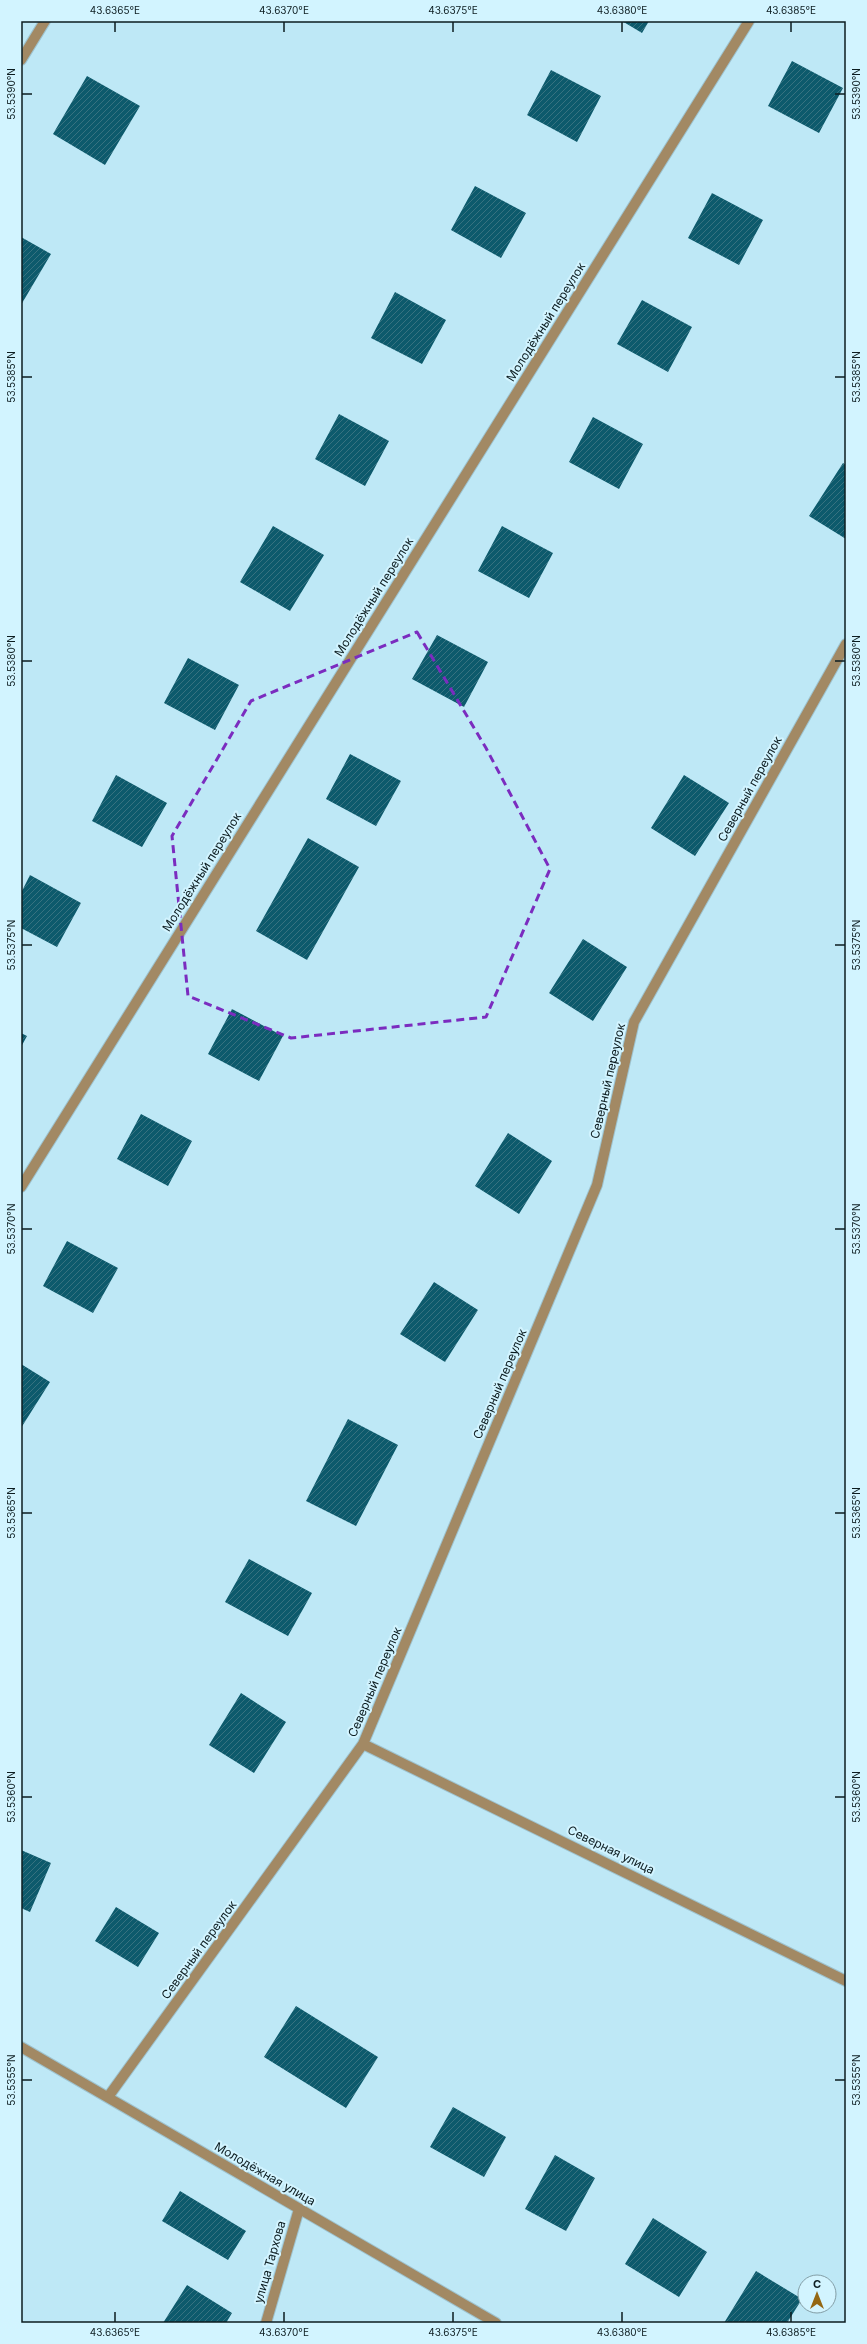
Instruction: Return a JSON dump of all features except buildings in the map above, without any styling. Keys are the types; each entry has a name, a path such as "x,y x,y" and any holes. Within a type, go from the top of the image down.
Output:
{"street":[{"path":"21,60 45,21"},
{"name":"Молодёжный переулок","path":"21,1187 749,21"},
{"name":"Северный переулок","path":"108,2097 363,1744 597,1185 634,1022 846,644"},
{"name":"Северная улица","path":"363,1744 846,1981"},
{"name":"Молодёжная улица","path":"21,2047 496,2323"},
{"name":"улица Тархова","path":"266,2323 299,2209"}],"highlighted area":[{"path":"417,632 486,748 550,869 486,1017 291,1038 188,996 172,836 251,701"}]}
